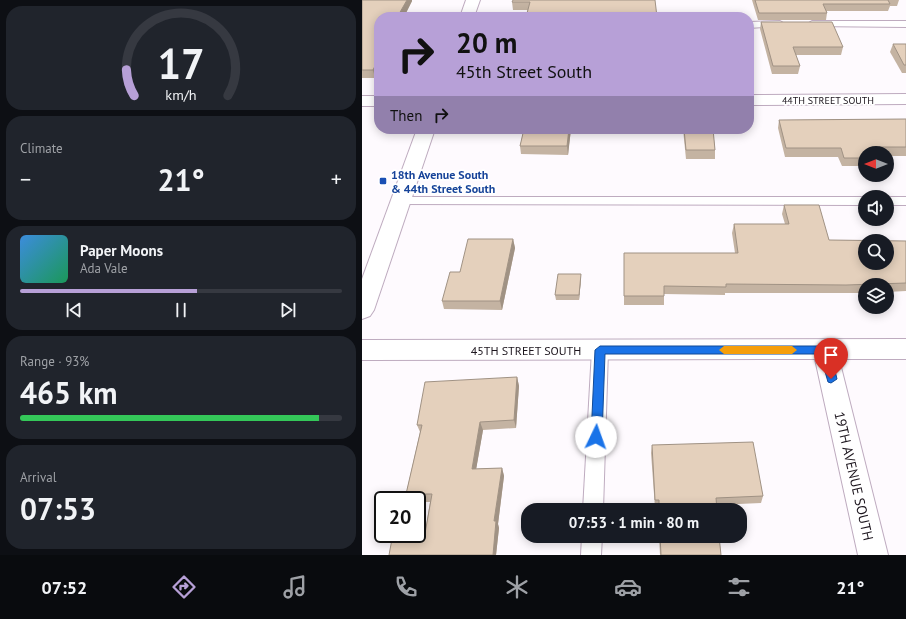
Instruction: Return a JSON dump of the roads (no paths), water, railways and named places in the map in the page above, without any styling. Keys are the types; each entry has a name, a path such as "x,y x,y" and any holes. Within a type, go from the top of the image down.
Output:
{"street":[{"path":"468,12 473,0"},
{"name":"44TH STREET SOUTH","path":"754,100 906,99"},
{"path":"362,101 374,101"},
{"path":"362,310 424,134"},
{"name":"45TH STREET SOUTH","path":"362,350 906,349"},
{"name":"19TH AVENUE SOUTH","path":"824,350 873,555"}],"lane":[{"path":"754,25 788,24"},
{"path":"804,24 906,24"},
{"path":"400,201 858,201"},
{"path":"894,201 906,201"},
{"path":"593,503 600,350"},
{"path":"591,555 592,543"}],"place":[{"name":"18th Avenue South & 44th Street South","path":"383,181"}]}
